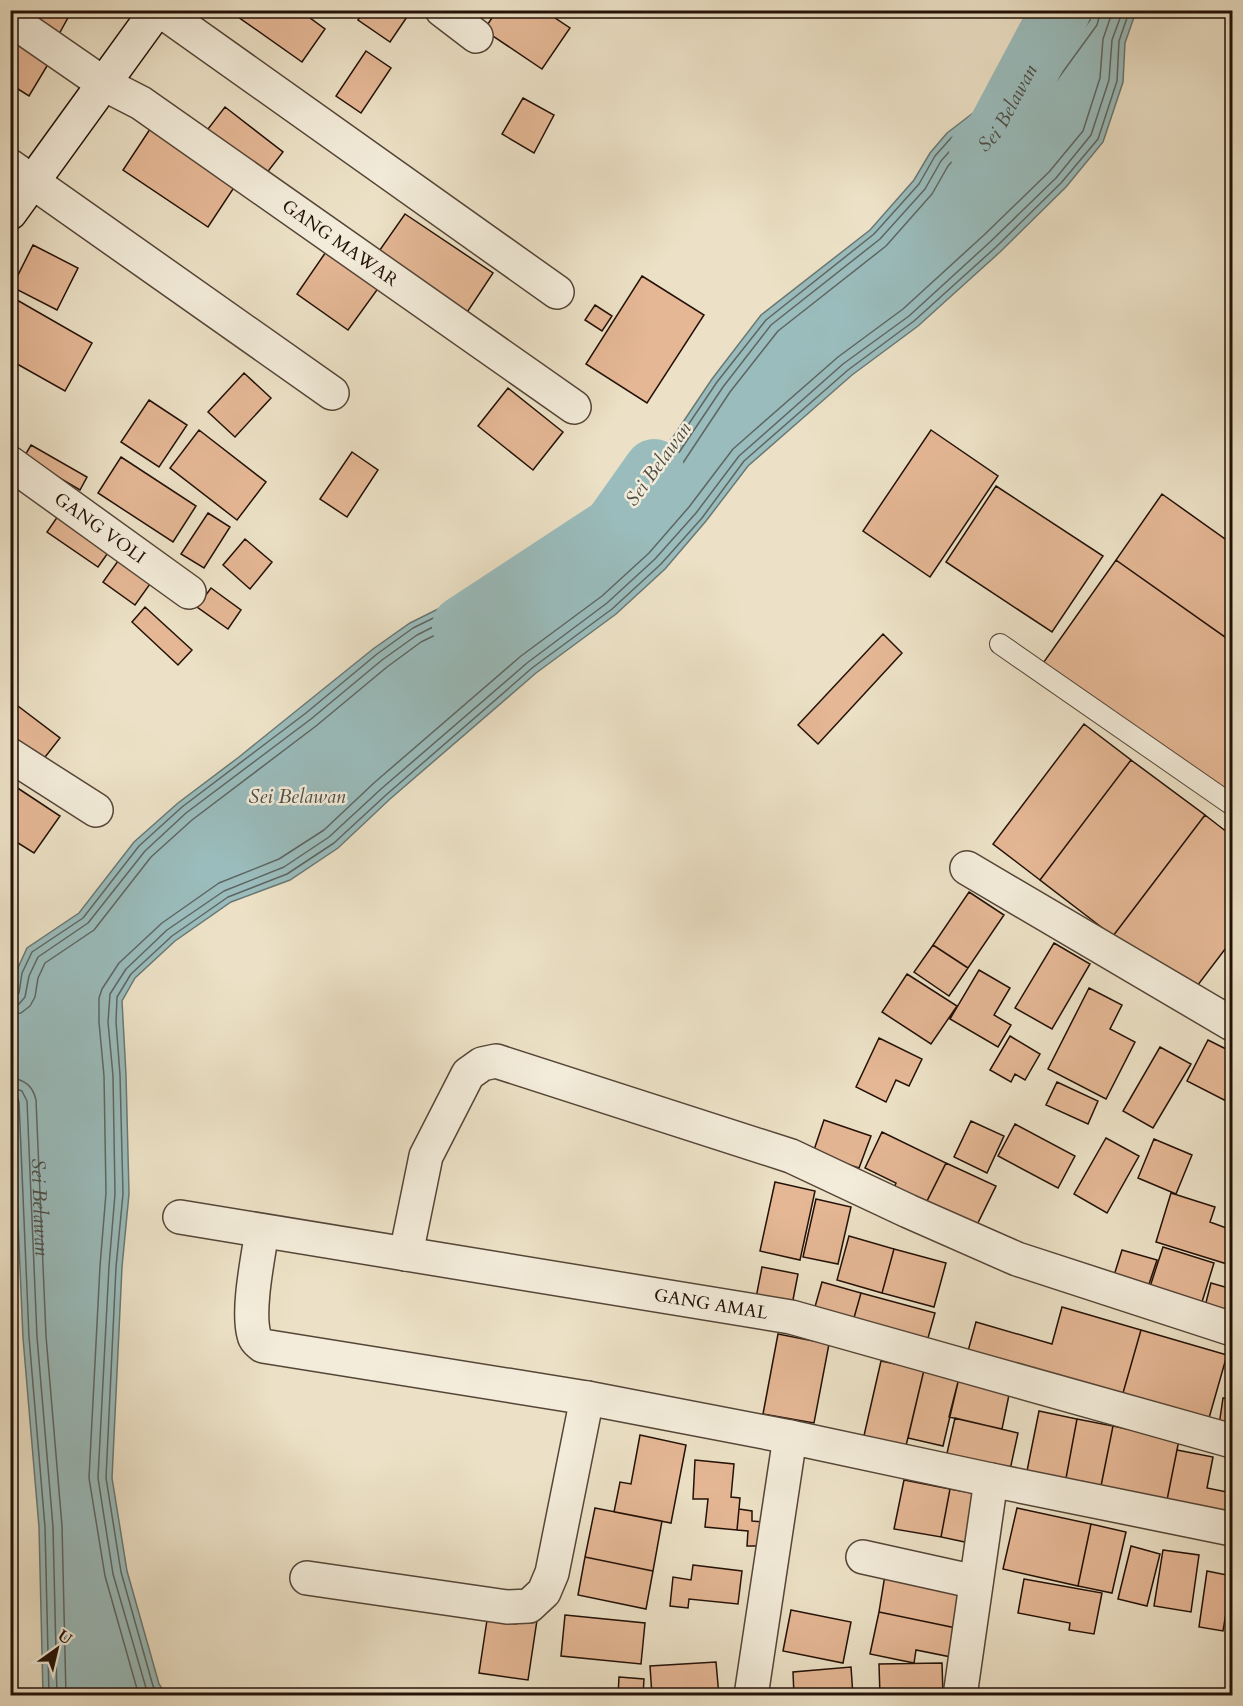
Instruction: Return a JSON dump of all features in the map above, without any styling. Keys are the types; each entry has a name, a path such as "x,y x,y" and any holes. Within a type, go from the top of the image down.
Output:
{"street":[{"path":"10,213 21,174 104,84 158,10 557,292"},
{"path":"442,10 476,36"},
{"name":"GANG MAWAR","path":"10,19 104,84 141,103 574,406"},
{"path":"21,174 332,393"},
{"name":"GANG VOLI","path":"10,463 189,592"},
{"path":"10,755 96,810"},
{"path":"967,868 1233,1024"},
{"path":"406,1254 426,1156 468,1074 482,1064 496,1061 790,1156 908,1212 1017,1259 1233,1329"},
{"name":"GANG AMAL","path":"180,1217 791,1317 1233,1441"},
{"path":"262,1231 253,1304 253,1324 254,1337 263,1346 587,1398 790,1437 1233,1529"},
{"path":"307,1578 507,1607 529,1606 544,1592 552,1573 587,1398"},
{"path":"751,1695 790,1437"},
{"path":"960,1695 991,1480"},
{"path":"862,1557 976,1582"}],"lane":[{"path":"1000,644 1233,805"}],"water":[{"name":"Sei Belawan","path":"1080,11 1144,11 1134,17 1125,43 1123,82 1103,142 1066,187 1000,252 918,326 852,375 748,466 706,521 665,569 616,614 536,673 390,799 338,848 290,880 231,902 175,941 135,978 122,1001 129,1194 122,1267 112,1478 127,1571 159,1684 166,1695 43,1695 39,1527 23,1338 10,1035 16,972 27,948 79,913 134,842 178,803 373,649 410,623 454,601 550,576 589,550 636,492 712,379 761,315 870,230 914,180 930,153 947,133 977,110 1023,81 1042,64"}],"building":[{"path":"16,10 63,10 70,14 59,34"},
{"path":"231,10 299,10 325,29 302,62"},
{"path":"364,10 411,11 390,42 358,20"},
{"path":"497,10 543,10 570,28 542,69 484,30"},
{"path":"10,31 53,56 29,96 10,84"},
{"path":"366,51 391,68 361,113 336,96"},
{"path":"523,98 554,115 534,153 502,134"},
{"path":"225,107 283,152 259,183 201,138"},
{"path":"152,126 237,183 208,227 123,170"},
{"path":"405,214 493,273 464,317 375,257"},
{"path":"33,245 78,268 57,310 12,287"},
{"path":"330,246 382,283 348,330 297,294"},
{"path":"642,276 704,315 647,403 586,364"},
{"path":"10,296 92,343 65,391 10,360"},
{"path":"595,305 612,316 602,331 585,320"},
{"path":"244,373 271,398 235,437 208,412"},
{"path":"508,388 563,432 533,470 478,426"},
{"path":"149,400 187,425 159,467 121,442"},
{"path":"199,430 266,482 237,520 170,468"},
{"path":"931,430 998,476 930,577 863,531"},
{"path":"31,445 87,477 80,490 24,457"},
{"path":"352,452 378,470 347,517 320,499"},
{"path":"121,457 196,506 173,542 98,493"},
{"path":"996,486 1103,556 1052,632 946,562"},
{"path":"1162,494 1232,544 1232,642 1116,560"},
{"path":"208,513 230,527 204,568 181,554"},
{"path":"58,516 110,550 98,567 47,532"},
{"path":"245,539 272,562 250,589 223,565"},
{"path":"1116,560 1232,642 1232,801 1041,666"},
{"path":"118,561 150,584 135,605 103,582"},
{"path":"211,588 241,610 228,629 197,607"},
{"path":"145,607 192,650 178,665 132,622"},
{"path":"883,634 902,653 818,744 798,725"},
{"path":"10,700 60,738 42,761 10,737"},
{"path":"1084,724 1131,760 1040,880 993,844"},
{"path":"1131,760 1205,815 1113,936 1040,880"},
{"path":"10,783 60,816 34,853 10,838"},
{"path":"1205,815 1232,836 1232,940 1191,994 1113,936"},
{"path":"969,892 1004,915 968,968 933,945"},
{"path":"1054,943 1090,964 1052,1029 1015,1008"},
{"path":"933,945 968,968 949,996 914,972"},
{"path":"979,970 1010,988 994,1015 1011,1025 998,1047 950,1019"},
{"path":"907,974 957,1006 931,1044 882,1012"},
{"path":"1089,988 1122,1005 1110,1029 1135,1042 1106,1099 1048,1069"},
{"path":"1010,1036 1040,1054 1025,1080 1015,1074 1011,1082 990,1070"},
{"path":"879,1038 922,1059 909,1086 896,1080 886,1102 856,1087"},
{"path":"1208,1040 1232,1052 1232,1104 1187,1081"},
{"path":"1160,1047 1191,1064 1153,1128 1123,1111"},
{"path":"1057,1082 1098,1101 1088,1124 1046,1105"},
{"path":"824,1120 871,1136 859,1168 813,1153"},
{"path":"971,1121 1004,1136 987,1173 954,1157"},
{"path":"1015,1124 1075,1156 1058,1188 998,1156"},
{"path":"882,1132 946,1163 921,1213 889,1199 896,1183 865,1168"},
{"path":"1106,1138 1139,1156 1107,1213 1074,1194"},
{"path":"1154,1139 1192,1155 1176,1194 1138,1178"},
{"path":"946,1163 996,1186 971,1237 921,1213"},
{"path":"775,1182 815,1191 800,1260 760,1251"},
{"path":"1171,1193 1215,1207 1210,1222 1232,1230 1232,1247 1227,1264 1156,1242"},
{"path":"816,1199 851,1207 838,1264 803,1257"},
{"path":"849,1236 894,1249 882,1293 837,1280"},
{"path":"1163,1247 1214,1263 1198,1315 1146,1299"},
{"path":"894,1249 946,1263 934,1307 882,1293"},
{"path":"1122,1250 1157,1260 1145,1296 1111,1285"},
{"path":"762,1267 798,1274 790,1315 754,1308"},
{"path":"822,1282 861,1293 850,1332 811,1321"},
{"path":"1211,1283 1232,1289 1232,1327 1202,1318"},
{"path":"861,1293 935,1313 924,1352 850,1332"},
{"path":"1062,1307 1141,1330 1119,1407 965,1362 976,1322 1052,1344"},
{"path":"1141,1330 1227,1355 1205,1432 1119,1407"},
{"path":"778,1334 829,1344 814,1423 763,1414"},
{"path":"881,1361 924,1370 905,1450 863,1440"},
{"path":"924,1370 959,1378 943,1446 908,1438"},
{"path":"959,1378 1010,1390 1002,1429 949,1417"},
{"path":"1223,1398 1232,1399 1232,1434 1218,1432"},
{"path":"1039,1411 1077,1419 1064,1489 1025,1481"},
{"path":"955,1418 1018,1433 1010,1470 945,1462"},
{"path":"1077,1419 1113,1426 1099,1496 1064,1489"},
{"path":"1113,1426 1179,1440 1165,1510 1099,1496"},
{"path":"640,1435 686,1445 671,1523 614,1512 620,1482 631,1484"},
{"path":"1177,1450 1213,1457 1207,1488 1232,1493 1228,1522 1165,1510"},
{"path":"695,1460 734,1464 731,1497 740,1498 737,1530 705,1527 708,1499 693,1499"},
{"path":"904,1480 950,1489 941,1537 894,1529"},
{"path":"950,1489 987,1496 979,1545 941,1537"},
{"path":"595,1508 662,1521 653,1571 585,1557"},
{"path":"1017,1508 1091,1524 1078,1586 1003,1569"},
{"path":"739,1509 752,1511 752,1521 764,1522 762,1546 747,1546 748,1531 737,1530"},
{"path":"1091,1524 1126,1532 1112,1593 1078,1586"},
{"path":"1131,1546 1160,1554 1147,1606 1118,1599"},
{"path":"1163,1550 1199,1555 1191,1612 1154,1606"},
{"path":"585,1557 653,1571 646,1609 578,1595"},
{"path":"693,1565 742,1571 738,1604 689,1599 688,1608 670,1606 673,1577 691,1580"},
{"path":"1207,1571 1232,1576 1223,1631 1199,1627"},
{"path":"885,1575 968,1592 961,1629 879,1612"},
{"path":"1024,1579 1102,1593 1094,1634 1069,1630 1070,1623 1018,1613"},
{"path":"791,1610 851,1622 843,1663 783,1651"},
{"path":"879,1612 961,1629 956,1658 916,1650 914,1663 870,1654"},
{"path":"565,1615 645,1623 641,1664 561,1656"},
{"path":"517,1616 537,1620 528,1680 479,1673 487,1620 516,1624"},
{"path":"1232,1657 1232,1690 1226,1688"},
{"path":"716,1662 719,1696 652,1696 650,1666"},
{"path":"942,1663 943,1696 880,1696 879,1664"},
{"path":"851,1667 853,1696 794,1696 793,1672"},
{"path":"619,1677 644,1679 643,1696 618,1696"},
{"path":"585,1690 613,1692 613,1696 585,1696"},
{"path":"559,1691 584,1692 584,1696 559,1696"}],"waterway":[{"name":"Sei Belawan","path":"979,150 996,132 1061,10"},
{"name":"Sei Belawan","path":"462,626 613,527 654,469"}]}
